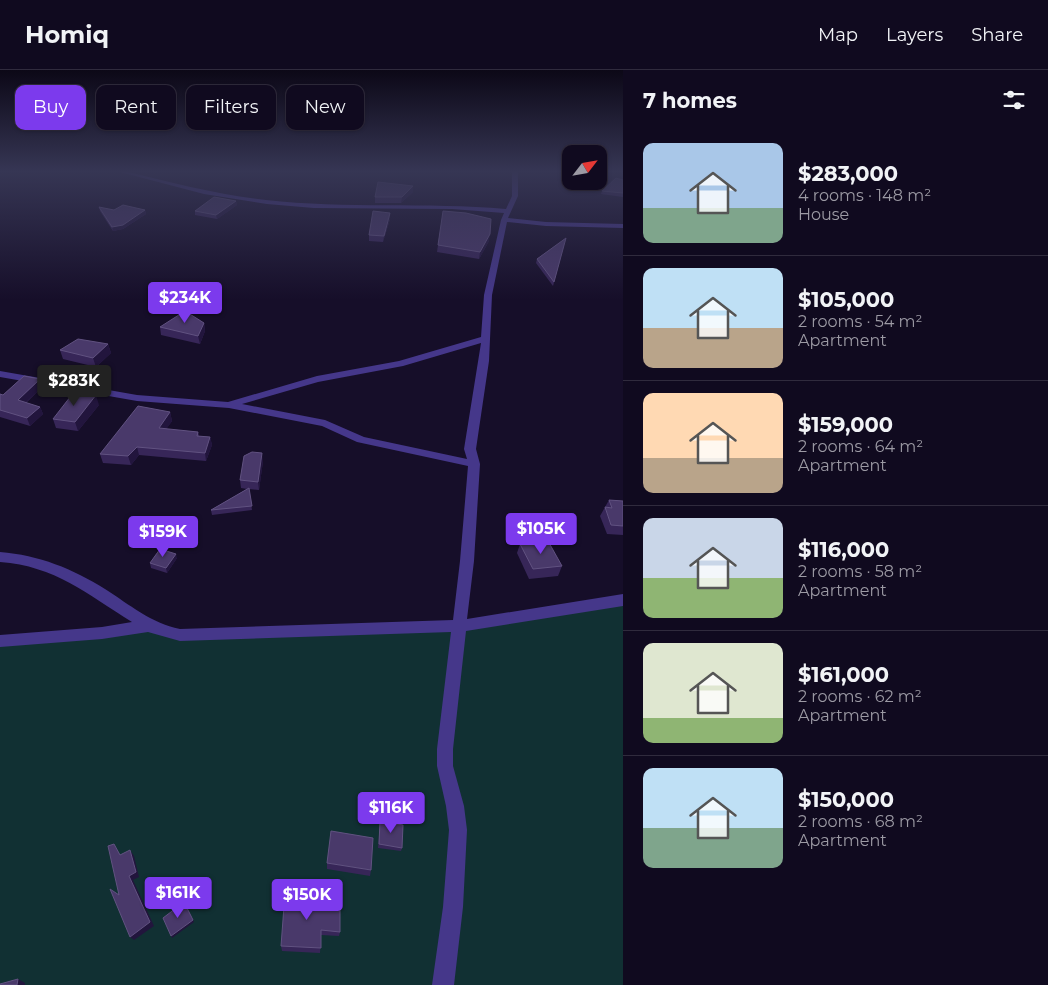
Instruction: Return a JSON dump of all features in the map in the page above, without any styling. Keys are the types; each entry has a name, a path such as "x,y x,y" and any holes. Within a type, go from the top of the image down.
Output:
{"street":[{"path":"497,215 546,224 623,226"},
{"path":"443,985 453,907 458,830 455,806 445,766 445,748 466,561 474,464 470,449 484,361 488,295 505,216"},
{"path":"228,404 317,379 400,364 485,339"},
{"path":"0,374 166,402 228,404 325,423 361,440 474,464"},
{"path":"0,557 38,562 77,579 147,626 180,635 458,626 623,600"},
{"path":"0,641 102,633 147,626"}],"green space":[{"path":"623,600 623,985 0,985 0,641 147,626 165,632 458,626"}],"building":[{"path":"104,215 138,215 123,225 112,227"},
{"path":"372,215 390,215 384,236 369,235"},
{"path":"442,215 473,215 491,219 490,234 480,252 438,245"},
{"path":"566,238 554,282 537,259"},
{"path":"185,311 204,323 198,336 160,327"},
{"path":"78,339 108,344 93,358 60,350"},
{"path":"24,376 40,379 18,400 40,407 27,418 0,410 0,394 3,395"},
{"path":"74,392 96,395 75,422 53,419"},
{"path":"138,406 170,412 159,428 198,432 197,436 210,437 205,453 137,447 128,456 100,454"},
{"path":"252,452 262,453 258,482 240,480 244,456"},
{"path":"249,488 252,506 211,510"},
{"path":"609,500 623,501 623,526 611,525 605,507 612,508"},
{"path":"548,541 562,566 533,569 520,544"},
{"path":"160,549 176,554 166,568 150,563"},
{"path":"380,821 403,825 402,848 379,844"},
{"path":"331,831 373,838 371,870 327,863"},
{"path":"114,844 120,855 130,850 136,872 129,876 150,922 130,937 110,889 119,895 108,846"},
{"path":"285,893 322,895 322,909 340,910 340,932 321,930 321,948 281,946"},
{"path":"184,902 193,920 171,936 163,918"},
{"path":"18,979 17,985 0,985 0,984"}]}
